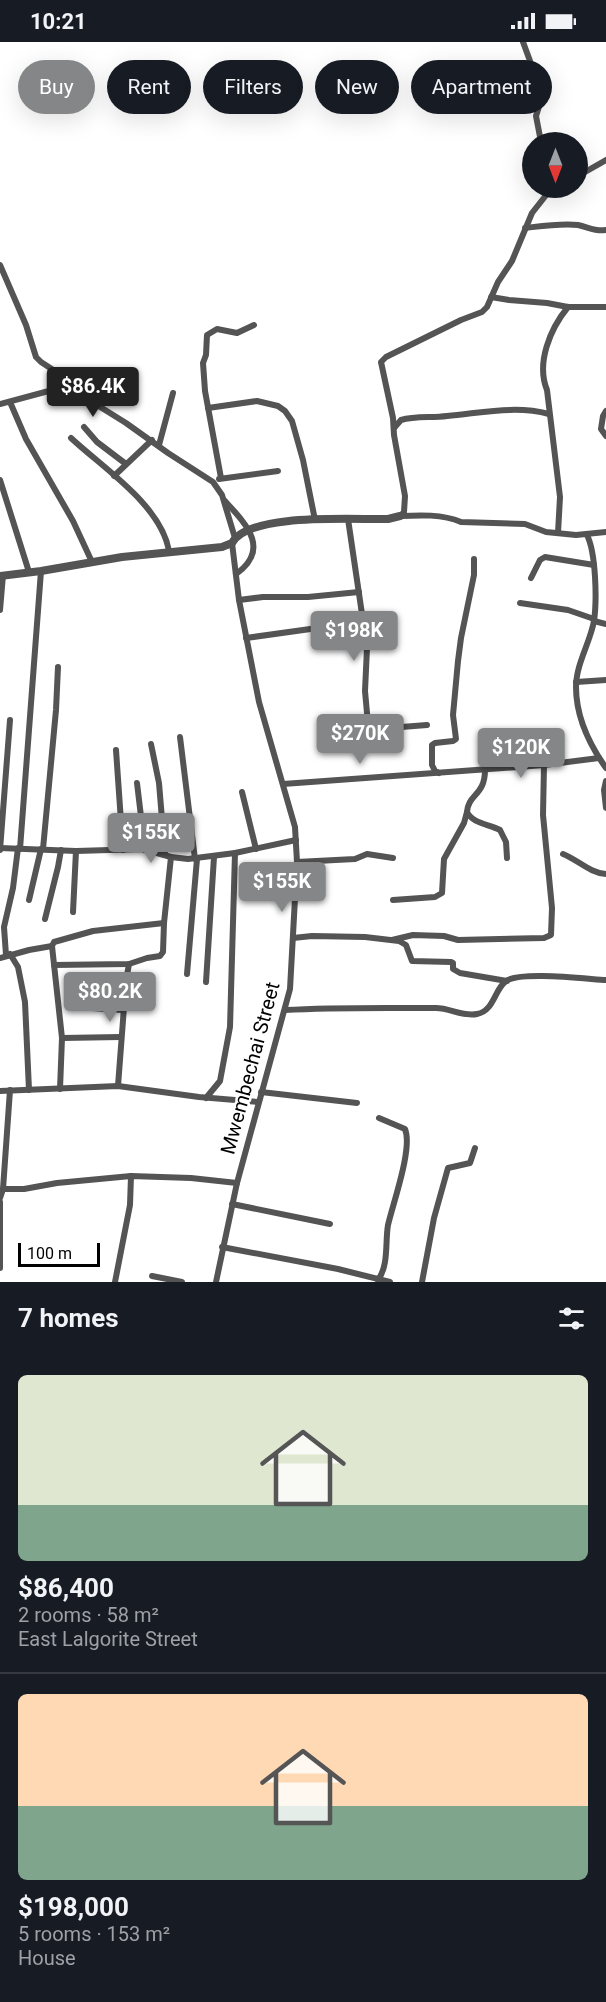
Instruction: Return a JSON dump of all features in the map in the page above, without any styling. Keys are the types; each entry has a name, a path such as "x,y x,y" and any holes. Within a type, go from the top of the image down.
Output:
{"street":[{"path":"523,42 540,88 541,100 536,116 539,132"},
{"path":"588,170 606,160"},
{"path":"400,516 404,512 405,496 381,362 461,320 482,312 512,261 525,228 543,198"},
{"path":"525,228 578,225 598,231 606,230"},
{"path":"0,264 26,325 36,357 102,409 211,480 223,499 239,514 250,530 253,554 249,564 236,574"},
{"path":"491,297 568,307 606,307"},
{"path":"558,533 560,497 547,390 542,373 543,360 554,330 568,307"},
{"path":"221,478 208,408 203,363 206,355 207,335 217,329 237,333 254,325"},
{"path":"0,404 72,385"},
{"path":"159,445 174,393"},
{"path":"208,408 257,401 278,406 285,411 292,421 305,469 315,520"},
{"path":"10,402 26,439 73,521 92,562"},
{"path":"394,428 400,420 413,418 508,410 527,410 549,414"},
{"path":"606,411 601,429 606,436"},
{"path":"84,428 126,464"},
{"path":"71,438 150,512 167,540 169,551"},
{"path":"114,476 152,440"},
{"path":"211,480 278,471"},
{"path":"0,480 29,572"},
{"name":"Mwembechai Street","path":"216,1282 237,1183 285,1010 291,980 297,862 295,827 259,702 239,600 234,540 223,499"},
{"path":"0,610 1,575 169,551 222,547 250,530 279,521 388,519 420,515 451,518 461,522 525,524 558,533 587,535 606,532"},
{"path":"348,519 367,648 365,691 368,724 376,729 427,725"},
{"path":"587,535 591,542 594,565 594,620 576,682 577,702 582,721 606,768"},
{"path":"531,578 540,560 545,557 594,565"},
{"path":"440,773 435,771 432,765 432,745 435,742 456,739 454,709 460,638 474,575 474,559"},
{"path":"30,1090 25,1002 18,967 5,956 4,927 19,848 41,571"},
{"path":"239,600 359,592"},
{"path":"520,603 568,610 606,624"},
{"path":"246,638 339,625 362,616"},
{"path":"29,900 42,849 58,667"},
{"path":"576,682 606,680"},
{"path":"10,720 0,849 146,850 168,856 196,859 296,840"},
{"path":"180,737 196,859 187,974"},
{"path":"54,965 129,964 162,955 168,856 159,783 150,744"},
{"path":"116,750 123,850"},
{"path":"283,784 485,770 599,758"},
{"path":"392,940 413,935 449,936 458,940 544,938 550,935 552,908 543,815 544,765"},
{"path":"393,900 435,897 442,893 444,859 464,823 470,801 483,788 485,770"},
{"path":"606,782 604,790 606,808"},
{"path":"137,783 146,850"},
{"path":"242,792 256,849"},
{"path":"467,812 479,823 500,830 506,842 507,858"},
{"path":"45,919 61,850"},
{"path":"73,912 76,851"},
{"path":"206,1098 220,1081 230,1027 235,853"},
{"path":"563,854 594,872 606,874"},
{"path":"297,862 355,859 367,855 393,858"},
{"path":"206,982 214,857"},
{"path":"5,956 52,946 57,940 93,931 164,923"},
{"path":"293,938 320,936 399,940 406,945 412,962 451,962 453,969 460,973 507,981 529,977 606,980"},
{"path":"52,946 62,1038 60,1089"},
{"path":"118,1086 123,1010 129,964"},
{"path":"285,1010 337,1006 438,1008 475,1015 486,1010 507,981"},
{"path":"92,1008 123,1010"},
{"path":"62,1038 122,1037"},
{"path":"0,1091 118,1086 206,1098 258,1102"},
{"path":"0,1268 0,1200 3,1189 10,1090"},
{"path":"261,1092 357,1103"},
{"path":"378,1280 382,1273 388,1226 408,1137 405,1129 379,1118"},
{"path":"422,1282 434,1218 448,1168 464,1166 471,1162 475,1148"},
{"path":"3,1189 24,1189 57,1182 131,1176 191,1178 237,1183"},
{"path":"115,1282 130,1204 131,1176"},
{"path":"232,1204 330,1224"},
{"path":"222,1247 338,1269 390,1282"},
{"path":"152,1276 182,1282"}]}
